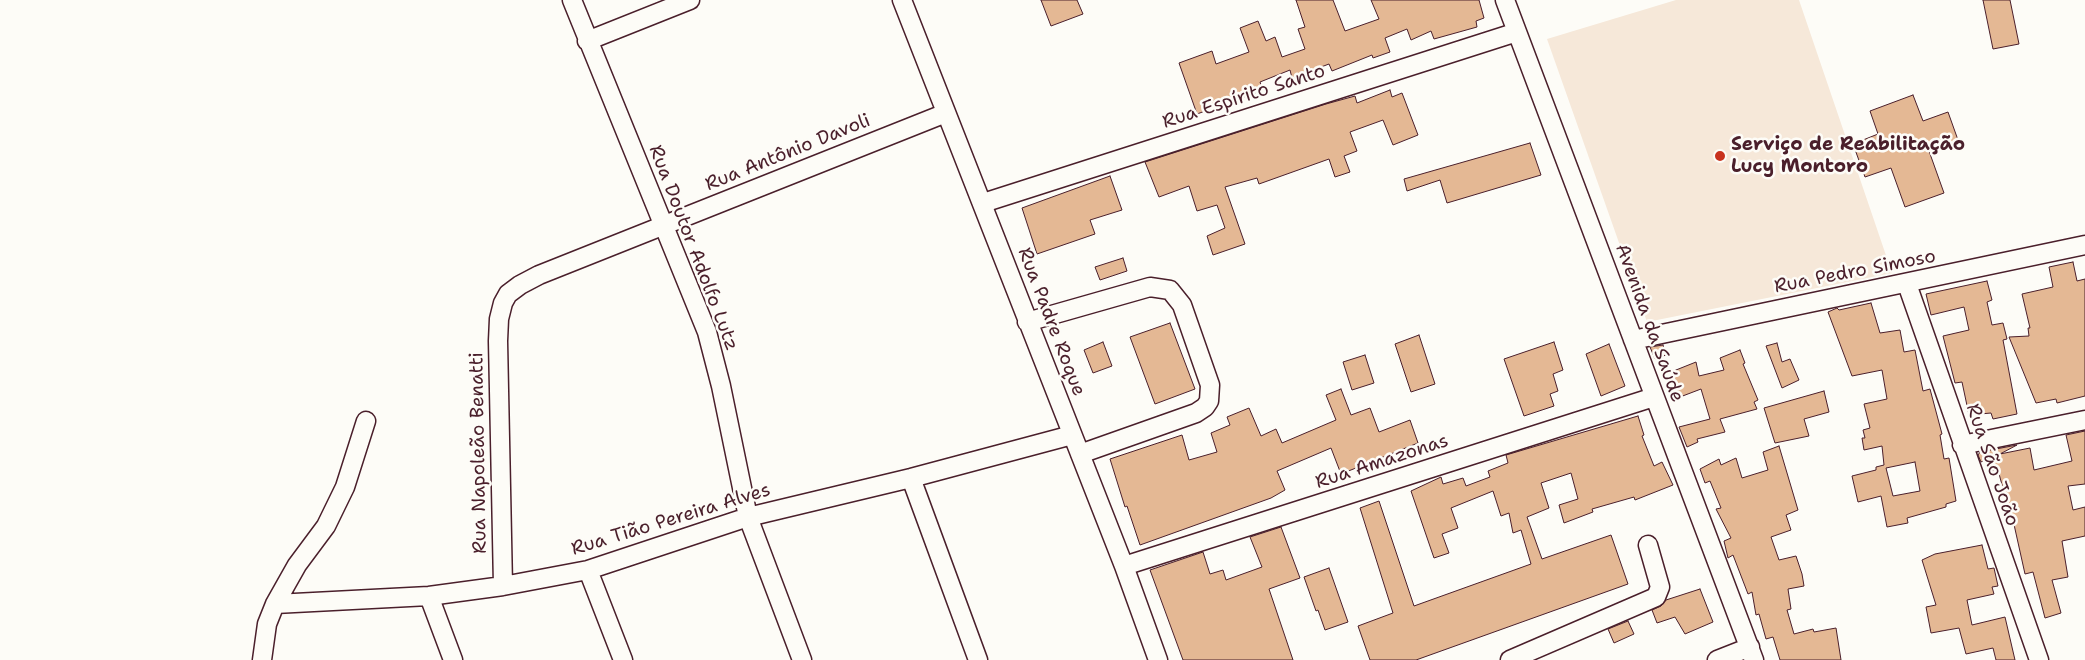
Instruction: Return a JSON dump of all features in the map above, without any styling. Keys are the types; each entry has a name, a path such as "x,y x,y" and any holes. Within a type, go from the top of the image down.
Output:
{"street":[{"name":"Rua Doutor Adolfo Lutz","path":"572,0 706,332 721,386 748,517 802,660"},
{"path":"587,40 690,0"},
{"name":"Rua Padre Roque","path":"902,0 1124,566 1158,660"},
{"name":"Avenida da Saúde","path":"1505,0 1752,654"},
{"name":"Rua Espírito Santo","path":"983,203 1517,32"},
{"name":"Rua Antônio Davoli","path":"498,320 503,302 508,294 520,285 946,113"},
{"name":"Rua Pedro Simoso","path":"1633,340 1770,310 1908,284 2085,245"},
{"name":"Rua São João","path":"1908,284 1962,445 2039,660"},
{"path":"1027,322 1150,286 1170,290 1182,305 1210,385 1209,401 1196,413 1080,454"},
{"name":"Rua Napoleão Benatti","path":"498,320 503,586"},
{"name":"Rua Amazonas","path":"1124,566 1654,397"},
{"path":"1962,445 2085,420"},
{"path":"262,660 266,632 275,604 297,565 326,526 345,487 366,421"},
{"name":"Rua Tião Pereira Alves","path":"275,604 429,596 503,586 588,570 748,517 912,478 1072,435"},
{"path":"912,478 978,660"},
{"path":"1510,660 1656,597 1660,587 1648,545"},
{"path":"588,570 623,660"},
{"path":"429,596 453,660"},
{"path":"1717,660 1752,654"}],"shaded area":[{"name":"Serviço de Reabilitação Lucy Montoro","path":"1676,0 1799,0 1892,273 1647,322 1547,39"}],"building":[{"path":"1041,0 1077,0 1083,14 1051,26"},
{"path":"1296,0 1333,0 1345,31 1379,19 1371,0 1479,0 1484,18 1476,21 1477,27 1434,39 1431,31 1411,40 1407,29 1385,38 1390,52 1373,58 1372,55 1332,71 1329,64 1292,78 1290,70 1260,82 1263,90 1197,114 1179,63 1212,51 1216,64 1249,52 1240,28 1258,21 1266,41 1275,37 1282,57 1305,49 1298,29 1305,27"},
{"path":"1983,0 2010,0 2019,44 1993,49"},
{"path":"1390,90 1392,97 1402,93 1418,135 1393,145 1383,120 1350,132 1357,151 1344,156 1350,172 1335,177 1329,159 1259,184 1257,178 1225,187 1245,244 1213,255 1207,236 1225,228 1217,205 1197,211 1189,186 1159,197 1145,162 1326,104 1355,96 1357,103"},
{"path":"1913,95 1923,121 1948,112 1958,140 1929,151 1944,193 1905,207 1891,168 1865,177 1853,144 1878,134 1870,111"},
{"path":"1530,143 1541,175 1447,203 1440,180 1407,191 1404,179"},
{"path":"1110,176 1122,210 1090,220 1095,234 1037,254 1022,208"},
{"path":"1123,258 1127,271 1100,280 1095,267"},
{"path":"2073,262 2077,281 2085,279 2085,396 2057,403 2056,399 2036,403 2009,337 2029,336 2028,328 2030,328 2022,294 2053,287 2049,267"},
{"path":"1987,281 1992,300 1987,302 1992,325 2003,323 2007,339 2003,340 2017,414 1993,419 1991,413 1969,415 1962,382 1955,383 1943,336 1969,330 1964,307 1931,315 1926,294"},
{"path":"1871,303 1880,333 1900,330 1904,352 1915,350 1923,391 1930,389 1942,434 1940,435 1944,459 1949,458 1956,501 1946,504 1946,507 1907,518 1908,523 1887,527 1881,496 1858,502 1852,476 1876,470 1876,467 1884,465 1882,446 1864,450 1862,438 1865,438 1863,430 1870,428 1864,404 1887,399 1882,370 1852,376 1828,312 1837,308 1839,310","holes":["1915,462 1920,491 1893,496 1886,468"]},
{"path":"1170,323 1195,389 1155,404 1130,337"},
{"path":"1419,335 1435,384 1411,392 1395,344"},
{"path":"1103,342 1112,366 1093,373 1084,350"},
{"path":"1554,342 1563,370 1553,374 1558,391 1550,394 1554,406 1524,416 1504,359"},
{"path":"1777,343 1782,362 1790,359 1799,380 1782,388 1766,346"},
{"path":"1609,344 1625,386 1601,396 1586,354"},
{"path":"1663,345 1666,355 1655,359 1650,347"},
{"path":"1740,350 1745,363 1743,364 1758,400 1754,402 1757,409 1720,419 1725,432 1697,439 1698,442 1687,447 1679,427 1710,419 1701,389 1680,397 1671,372 1696,362 1699,376 1724,370 1720,358"},
{"path":"1365,355 1374,383 1352,390 1343,362"},
{"path":"1341,389 1351,415 1370,408 1379,432 1410,420 1418,443 1341,474 1331,448 1277,471 1285,490 1271,498 1140,545 1127,506 1125,507 1110,459 1182,435 1189,460 1217,452 1211,433 1230,425 1227,417 1249,408 1261,436 1276,429 1282,443 1336,420 1326,395"},
{"path":"1824,391 1829,412 1804,419 1809,436 1775,443 1764,408"},
{"path":"1638,416 1644,435 1642,436 1654,466 1662,462 1673,485 1635,500 1634,497 1592,509 1593,512 1564,523 1559,505 1578,499 1571,473 1541,483 1549,508 1527,517 1542,559 1611,535 1628,584 1416,660 1370,660 1358,626 1393,613 1360,508 1379,501 1414,606 1531,564 1521,530 1513,533 1509,513 1501,516 1493,491 1451,508 1458,528 1442,534 1449,553 1434,558 1411,491 1441,477 1443,484 1463,478 1466,486 1490,477 1488,471 1508,463 1506,455"},
{"path":"2085,431 2085,484 2068,486 2073,510 2085,507 2085,536 2062,541 2068,577 2052,580 2061,613 2045,618 2033,572 2025,574 2013,520 2012,522 1998,470 1992,471 1989,458 1981,462 1978,455 1980,452 2017,445 2000,454 2030,448 2034,470 2072,461 2066,435"},
{"path":"1779,446 1798,510 1786,515 1791,530 1771,537 1779,560 1796,556 1804,586 1788,589 1791,609 1787,610 1794,634 1813,629 1814,632 1836,628 1841,660 1780,660 1773,637 1766,639 1759,614 1756,615 1752,592 1748,594 1733,555 1728,558 1724,541 1731,538 1716,509 1721,508 1710,481 1705,483 1700,469 1719,459 1721,465 1736,458 1742,478 1768,470 1763,452"},
{"path":"1281,527 1300,578 1269,589 1293,660 1183,660 1150,570 1203,552 1210,574 1223,570 1226,580 1262,567 1250,537"},
{"path":"1982,545 1988,569 1994,568 1998,586 1992,587 1994,594 1967,600 1972,625 2005,617 2015,660 1996,660 1993,648 1966,654 1959,628 1931,633 1926,607 1936,605 1922,560 1935,554"},
{"path":"1329,568 1348,622 1325,630 1304,577"},
{"path":"1700,589 1713,622 1685,634 1675,617 1657,623 1652,610 1661,606 1666,600"},
{"path":"1628,621 1634,634 1614,643 1608,629"}],"place":[{"name":"Serviço de Reabilitação Lucy Montoro","path":"1720,156"}]}
